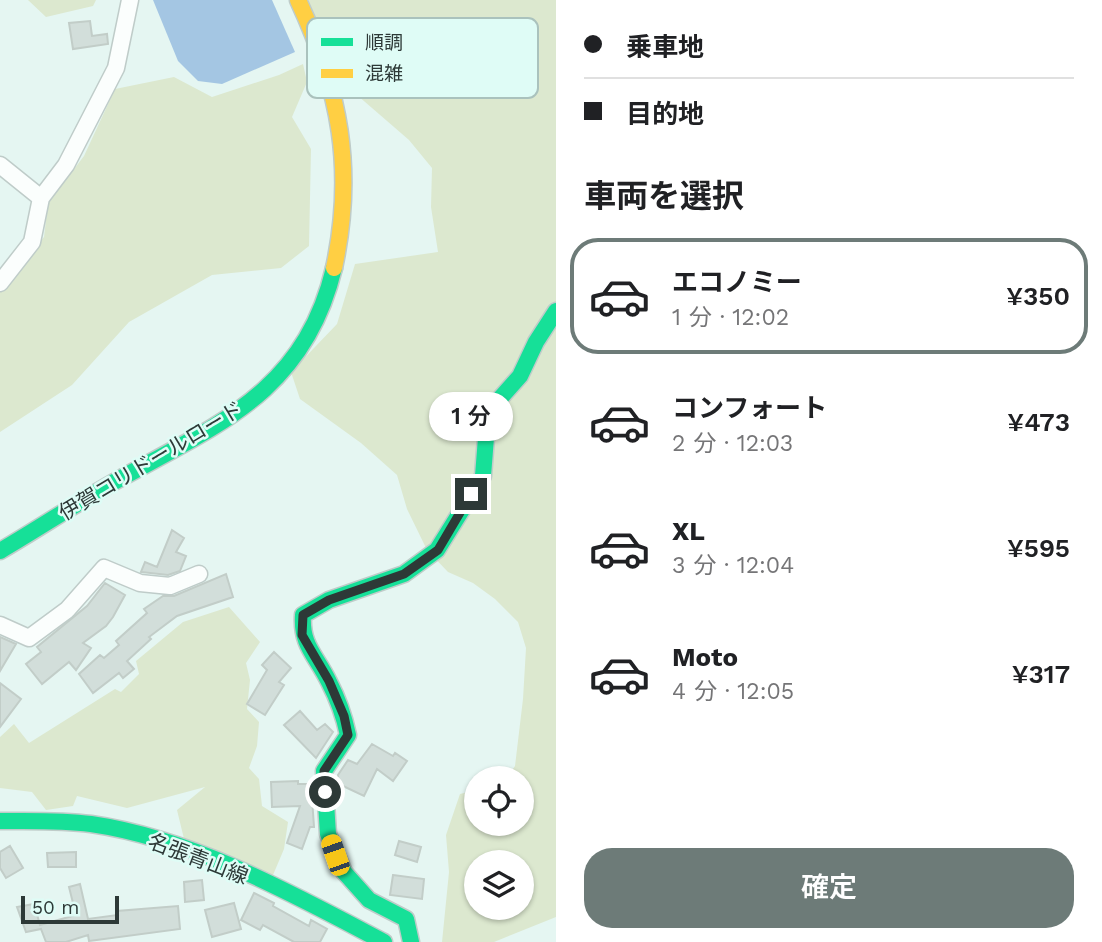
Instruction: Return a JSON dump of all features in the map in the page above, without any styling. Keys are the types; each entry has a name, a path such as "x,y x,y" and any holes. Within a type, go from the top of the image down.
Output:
{"street":[{"path":"0,283 32,242 41,198 66,164 116,68 130,0"},
{"name":"伊賀コリドールロード","path":"298,0 307,18"},
{"name":"伊賀コリドールロード","path":"0,551 104,487 186,445 233,415 265,389 305,344 335,267 346,200 346,162 333,98"},
{"path":"0,165 41,198"},
{"path":"411,942 406,919 369,900 344,872 328,834 324,771 348,735 344,716 329,681 302,635 303,615 329,600 404,574 438,550 483,476 488,412 520,376 536,342 556,311"},
{"path":"0,625 29,638 67,610 104,568 140,583 170,586 199,574"},
{"name":"名張青山線","path":"0,821 61,821 119,830 194,854 384,942"}],"green space":[{"path":"28,0 96,0 93,6 46,17"},
{"path":"308,0 556,0 556,917 494,942 442,942 449,872 446,835 460,794 464,793 464,836 534,836 534,766 515,766 526,648 518,622 495,599 473,583 448,572 427,550 407,509 397,475 361,443 300,399 291,372 337,324 355,264 438,252 431,207 432,168 409,140 360,98 538,98 538,18 314,18"},
{"path":"303,64 307,82 292,117 311,149 309,246 281,268 212,275 129,322 72,385 0,432 0,291 44,237 48,203 84,156 115,89 174,77 212,97 279,75"},
{"path":"229,607 260,642 246,663 250,680 247,709 259,722 257,746 249,768 259,779 262,806 288,822 284,849 273,875 185,843 177,810 205,787 127,808 77,796 73,806 46,810 32,792 0,788 0,737 14,724 29,743 115,689 121,692 139,674 136,661 183,622"}],"water":[{"path":"153,0 272,0 295,52 222,84 198,81 178,61"}],"building":[{"path":"90,21 92,36 107,34 108,44 73,49 69,23"},
{"path":"172,530 184,538 176,552 186,556 180,571 168,575 141,572 145,562 157,567"},
{"path":"226,574 233,597 177,616 149,637 151,639 127,661 134,669 123,678 119,673 93,693 79,674 100,655 104,658 119,645 116,641 147,613 144,609 163,596 174,596"},
{"path":"105,583 125,595 113,617 106,626 83,643 91,648 76,670 69,662 42,684 26,664 41,652 37,647 87,606"},
{"path":"0,637 16,644 0,671"},
{"path":"274,652 291,668 279,682 284,685 265,715 247,704 267,670 262,665"},
{"path":"0,683 21,699 0,727"},
{"path":"300,711 317,730 325,724 333,732 316,758 284,725"},
{"path":"372,744 407,761 393,781 377,769 364,796 343,786 342,789 339,788 338,775 348,760 357,764"},
{"path":"298,781 298,784 311,784 314,827 310,827 302,849 287,843 300,806 272,807 271,782"},
{"path":"399,841 421,847 417,862 395,855"},
{"path":"10,846 23,868 6,878 0,868 0,852"},
{"path":"76,852 76,867 48,867 47,853"},
{"path":"393,875 424,879 422,899 390,895"},
{"path":"202,880 204,900 185,902 184,882"},
{"path":"80,884 88,919 118,915 117,911 178,906 180,929 89,941 88,935 66,942 46,942 41,929 26,932 17,907 34,904 40,925 76,915 69,887"},
{"path":"254,893 309,926 311,920 327,929 320,942 294,942 263,925 260,930 241,920"},
{"path":"234,903 241,929 212,937 205,910"}],"traffic: fast":[{"path":"0,551 107,486 194,439 255,398 281,373 303,344 321,310 334,268"},
{"path":"411,942 406,919 369,900 344,872 328,834 324,771 348,735 335,695 307,643 303,615 329,600 404,574 437,550 483,476 488,412 520,376 536,342 556,311"},
{"path":"0,821 91,824 167,842 242,871 384,942"}],"traffic: slow":[{"path":"298,0 307,21"},
{"path":"333,98 340,131 343,164 340,232 334,268"}],"route":[{"path":"325,792 324,771 348,735 344,716 329,681 302,635 303,615 329,600 404,574 438,550 471,494"}]}
